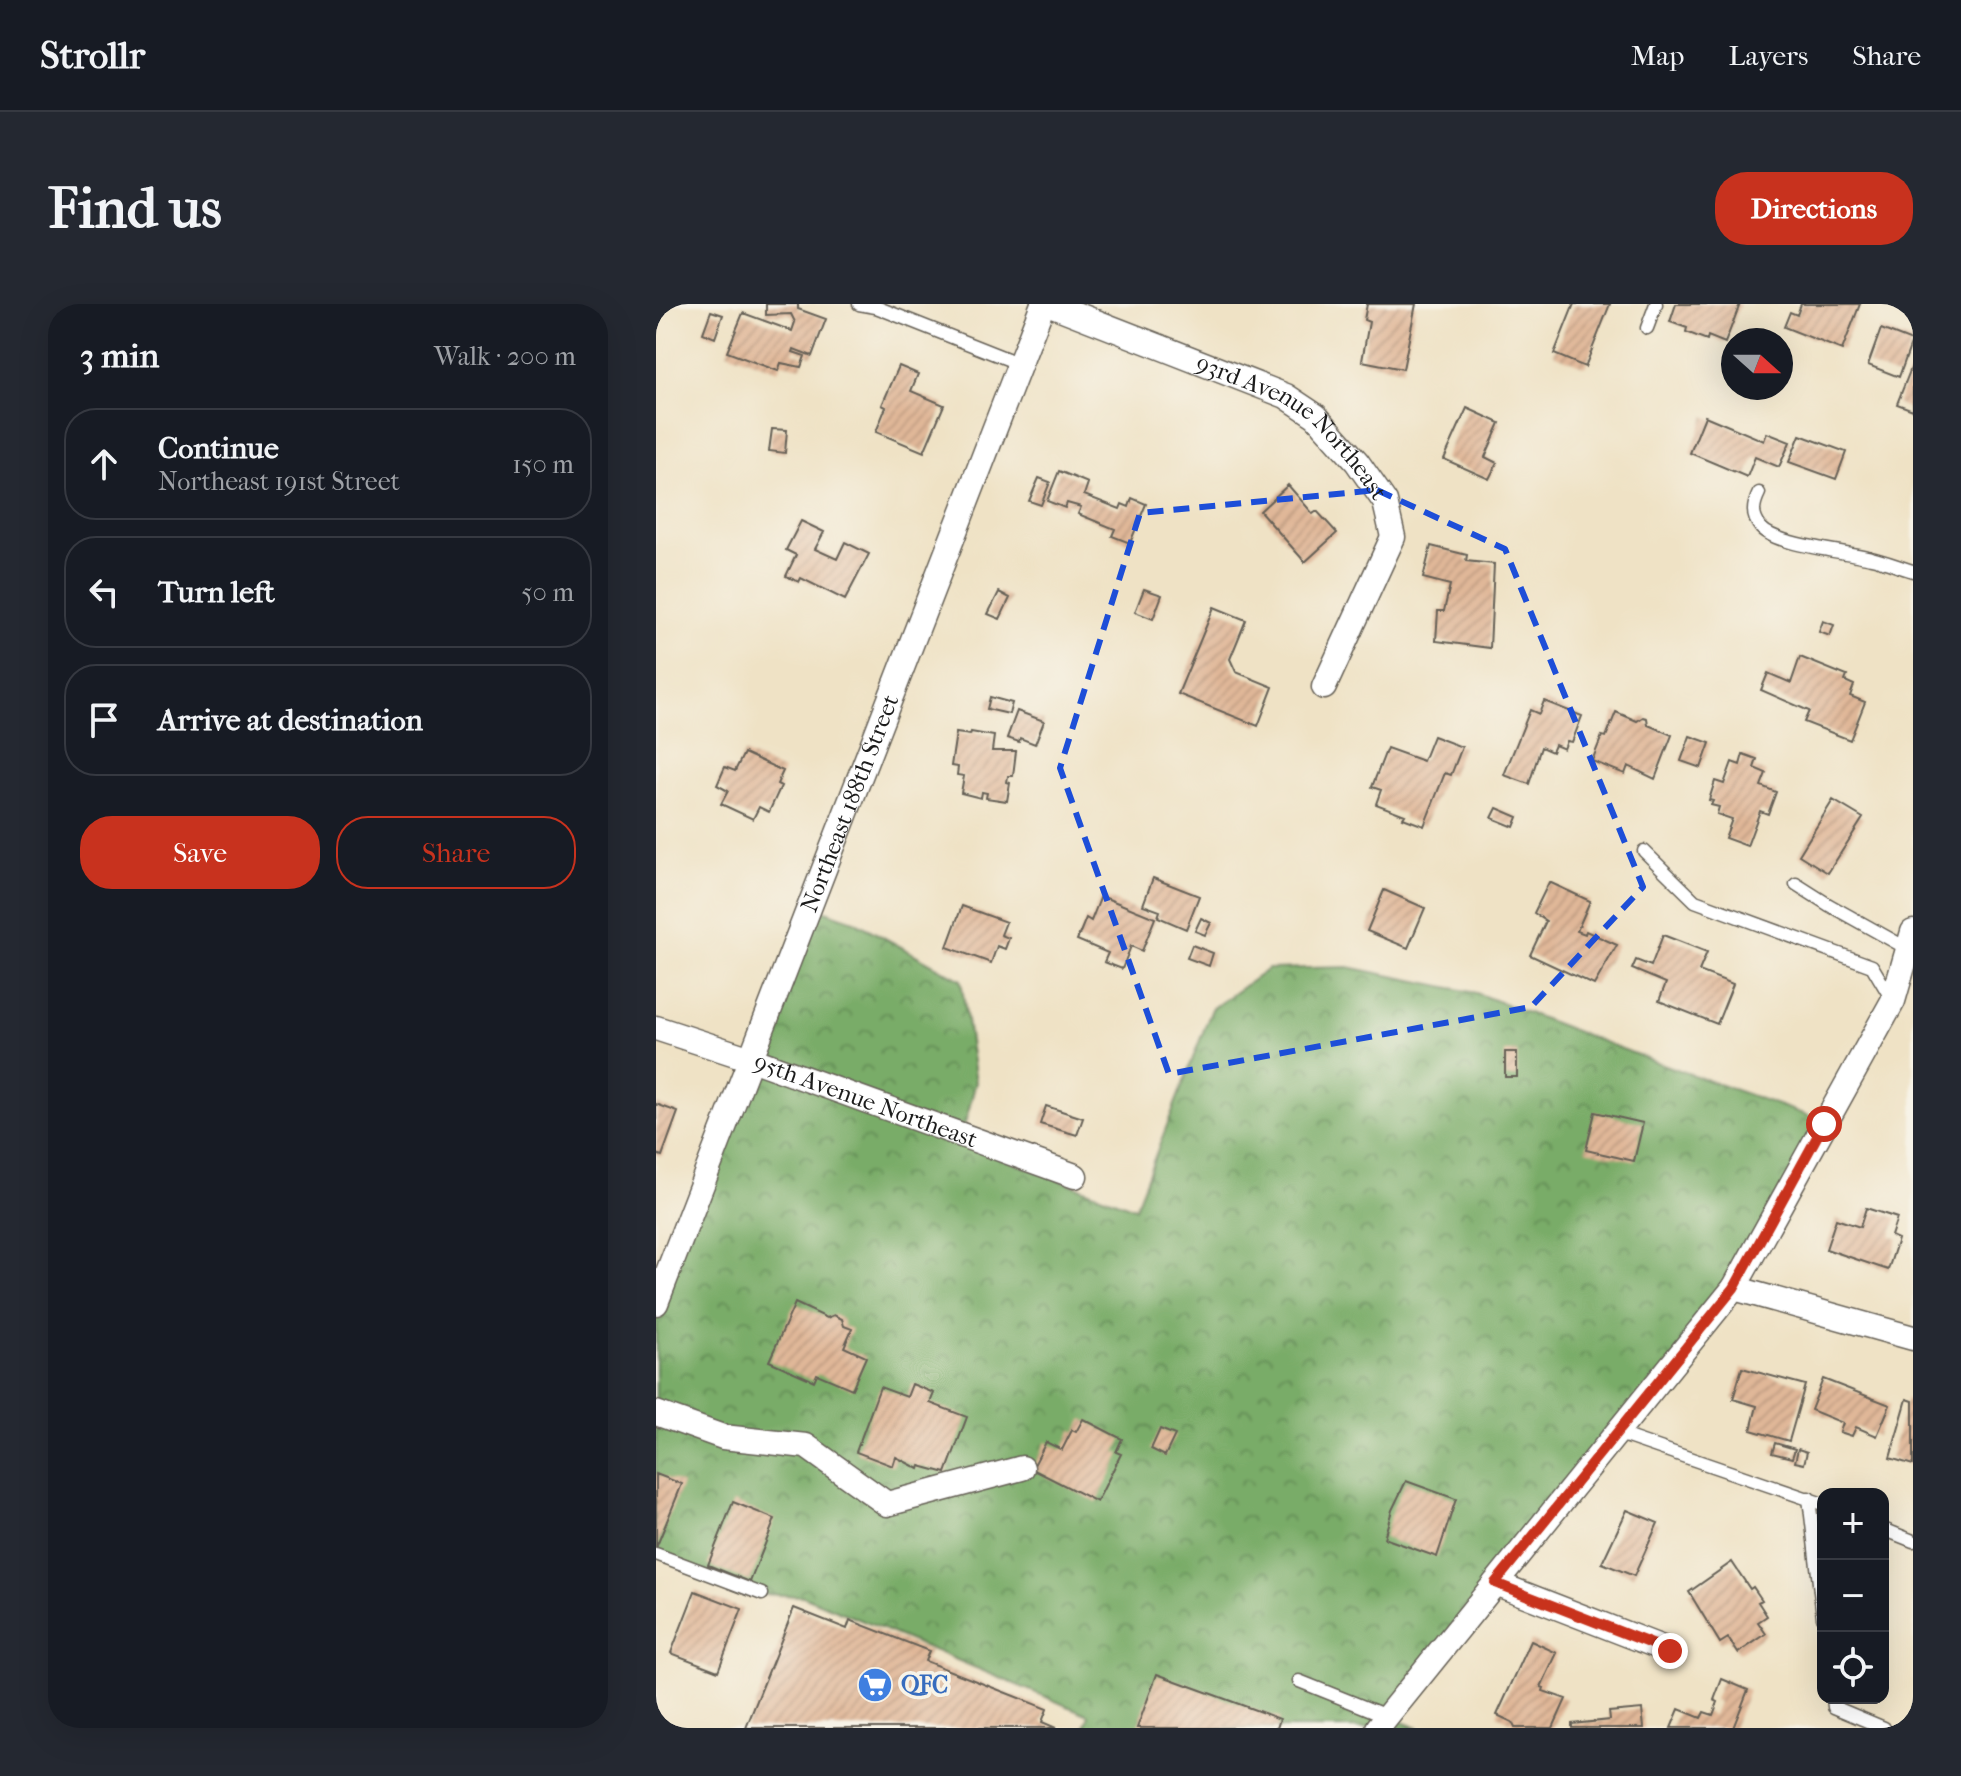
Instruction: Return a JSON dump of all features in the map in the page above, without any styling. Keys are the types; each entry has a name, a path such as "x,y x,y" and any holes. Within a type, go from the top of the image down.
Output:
{"street":[{"name":"Northeast 188th Street","path":"656,1303 1043,304"},
{"name":"93rd Avenue Northeast","path":"1050,304 1286,396 1316,416 1357,462 1385,502 1393,537 1324,687"},
{"path":"1384,1722 1734,1288 1903,1002 1911,940"},
{"name":"95th Avenue Northeast","path":"656,1028 751,1059 1075,1176"},
{"path":"1734,1288 1913,1338"},
{"path":"656,1413 723,1437 806,1446 887,1504 1022,1468"},
{"path":"1495,1583 1670,1651"}],"lane":[{"path":"859,304 876,307 1020,364"},
{"path":"1647,328 1656,304"},
{"path":"1759,493 1753,506 1754,517 1762,530 1794,543 1871,558 1913,571"},
{"path":"1644,851 1695,901 1872,966 1903,1002"},
{"path":"1796,884 1829,905 1911,940"},
{"path":"1616,1433 1817,1501"},
{"path":"1809,1498 1817,1566"},
{"path":"1889,1531 1913,1541"},
{"path":"656,1554 762,1594"},
{"path":"1299,1681 1384,1722"},
{"path":"1834,1704 1834,1707 1884,1728"}],"highlighted area":[{"path":"1377,490 1505,549 1643,887 1531,1007 1169,1074 1060,768 1140,513"}],"green space":[{"path":"811,906 854,921 961,980 976,1082 960,1143 1135,1208 1212,1009 1268,969 1348,967 1476,993 1656,1062 1826,1122 1734,1288 1389,1717 1418,1728 1085,1728 1089,1715 803,1596 762,1594 656,1554 656,1304"}],"building":[{"path":"766,304 798,304 798,309 826,319 812,356 794,349 793,352 805,356 801,367 781,363 778,371 727,352 743,313 792,331 795,322 791,314 766,315"},
{"path":"1367,304 1416,304 1403,369 1362,361 1369,322 1364,320"},
{"path":"1574,304 1610,304 1585,367 1554,354"},
{"path":"1676,304 1740,304 1731,328 1721,328 1721,341 1708,336 1707,340 1670,322"},
{"path":"1801,304 1860,304 1842,350 1784,327 1790,312 1797,315"},
{"path":"711,311 723,315 715,338 703,333"},
{"path":"1881,329 1912,341 1899,377 1868,365"},
{"path":"1913,363 1913,410 1897,404"},
{"path":"899,366 918,374 911,391 944,405 924,452 876,432 886,407 882,405"},
{"path":"1467,408 1500,423 1485,457 1497,463 1489,479 1444,459"},
{"path":"1705,416 1764,441 1767,433 1790,442 1779,467 1755,457 1747,477 1690,453"},
{"path":"772,429 787,430 785,453 769,451"},
{"path":"1800,435 1846,452 1836,479 1789,462"},
{"path":"1059,471 1088,483 1084,495 1120,509 1122,504 1129,507 1132,498 1146,504 1130,543 1112,536 1115,529 1078,514 1081,507 1067,503 1065,508 1047,501"},
{"path":"1039,478 1050,482 1041,505 1029,501"},
{"path":"1288,485 1313,514 1317,511 1337,533 1305,562 1260,511"},
{"path":"801,521 824,532 815,549 837,559 845,542 869,554 845,600 801,578 799,582 786,576 796,555 786,550"},
{"path":"1431,546 1467,555 1466,561 1494,564 1490,648 1436,641 1438,611 1444,611 1450,585 1423,578"},
{"path":"1144,589 1162,595 1153,619 1135,612"},
{"path":"999,592 1010,598 1000,619 988,614"},
{"path":"1214,607 1246,620 1230,659 1236,672 1273,687 1258,726 1178,694"},
{"path":"1823,621 1834,625 1830,636 1819,632"},
{"path":"1800,657 1847,676 1845,681 1854,685 1850,696 1865,702 1850,740 1804,722 1809,711 1761,690 1768,673 1791,683"},
{"path":"990,697 1012,703 1009,714 987,709"},
{"path":"1544,701 1582,716 1572,742 1567,741 1564,749 1555,745 1552,752 1541,747 1529,784 1504,775 1530,710 1539,714"},
{"path":"1017,711 1044,721 1035,744 1020,738 1019,742 1007,738"},
{"path":"1616,712 1637,721 1647,718 1648,725 1672,735 1655,779 1628,766 1625,774 1592,761"},
{"path":"971,732 994,736 992,751 1016,751 1013,776 1008,776 1007,801 986,798 987,793 982,792 981,798 961,793 964,776 957,775 958,767 951,766 956,733 970,735"},
{"path":"1433,736 1462,747 1451,775 1445,773 1424,826 1376,804 1381,790 1372,787 1387,748 1423,761"},
{"path":"1690,736 1710,743 1701,768 1681,761"},
{"path":"744,753 783,771 777,784 781,786 769,812 759,807 753,819 721,804 728,791 717,785 725,767 735,771"},
{"path":"1743,754 1757,759 1754,768 1766,773 1761,786 1776,792 1768,814 1760,811 1747,846 1725,838 1732,819 1717,814 1719,807 1711,805 1713,801 1709,800 1715,781 1724,784 1732,762 1740,765"},
{"path":"1833,800 1863,818 1828,873 1799,855"},
{"path":"1497,808 1518,817 1514,827 1492,818"},
{"path":"1153,878 1199,896 1186,929 1158,917 1160,911 1143,905"},
{"path":"1549,882 1590,901 1577,931 1585,934 1586,931 1617,945 1594,985 1530,955 1546,921 1534,913"},
{"path":"1384,890 1425,908 1408,948 1367,931"},
{"path":"1101,896 1155,918 1142,951 1131,946 1122,969 1104,962 1108,953 1077,940 1086,918 1091,921"},
{"path":"962,906 1006,922 1001,935 1009,938 1005,949 997,946 991,963 947,947"},
{"path":"1201,918 1211,923 1205,935 1195,931"},
{"path":"1663,935 1707,952 1699,971 1733,984 1717,1024 1659,1001 1666,983 1632,969 1636,960 1651,966"},
{"path":"1192,945 1213,953 1209,966 1187,958"},
{"path":"1505,1052 1517,1052 1517,1077 1505,1077"},
{"path":"656,1104 678,1112 662,1156 656,1154"},
{"path":"1046,1106 1083,1118 1077,1135 1040,1124"},
{"path":"1595,1112 1643,1123 1634,1161 1586,1150"},
{"path":"1866,1208 1897,1218 1891,1236 1898,1239 1888,1270 1826,1249 1836,1219 1860,1227"},
{"path":"795,1303 827,1318 834,1315 842,1319 844,1326 852,1329 844,1347 866,1357 852,1389 817,1374 814,1381 769,1361"},
{"path":"1742,1368 1805,1385 1789,1441 1751,1430 1757,1406 1733,1399"},
{"path":"1823,1379 1890,1405 1877,1436 1856,1427 1852,1436 1840,1432 1843,1423 1811,1410"},
{"path":"912,1384 934,1393 930,1403 967,1417 946,1473 920,1466 919,1469 896,1457 893,1466 856,1452 880,1387 907,1397"},
{"path":"1907,1399 1913,1401 1913,1465 1890,1458"},
{"path":"1083,1419 1122,1439 1116,1452 1121,1454 1097,1502 1032,1469 1046,1442 1062,1450 1072,1430 1076,1432"},
{"path":"1160,1429 1175,1435 1165,1456 1151,1449"},
{"path":"1775,1443 1795,1449 1792,1458 1772,1453"},
{"path":"1798,1449 1807,1452 1804,1464 1795,1462"},
{"path":"656,1474 682,1484 656,1548"},
{"path":"1406,1481 1456,1499 1437,1557 1384,1538 1392,1510"},
{"path":"733,1502 775,1519 750,1582 708,1565"},
{"path":"1627,1510 1658,1523 1634,1576 1602,1563"},
{"path":"1732,1562 1750,1589 1753,1587 1762,1600 1758,1602 1767,1616 1758,1622 1766,1634 1738,1653 1728,1638 1720,1643 1689,1592"},
{"path":"695,1591 742,1609 718,1671 671,1653"},
{"name":"QFC","path":"794,1608 847,1629 850,1620 929,1651 925,1661 1047,1709 1042,1722 1056,1728 746,1728"},
{"path":"1531,1641 1557,1653 1541,1687 1543,1691 1566,1699 1553,1728 1515,1728 1512,1722 1497,1715"},
{"path":"1157,1674 1280,1719 1277,1728 1137,1728"},
{"path":"1722,1679 1748,1690 1733,1728 1671,1728 1679,1709 1701,1718 1704,1712 1713,1715 1718,1702 1714,1700"},
{"path":"1642,1709 1644,1728 1572,1728 1572,1724 1610,1720 1609,1712"}],"place":[{"name":"QFC","path":"875,1685"}],"route":[{"path":"1670,1651 1495,1583 1734,1288 1824,1124"}]}
